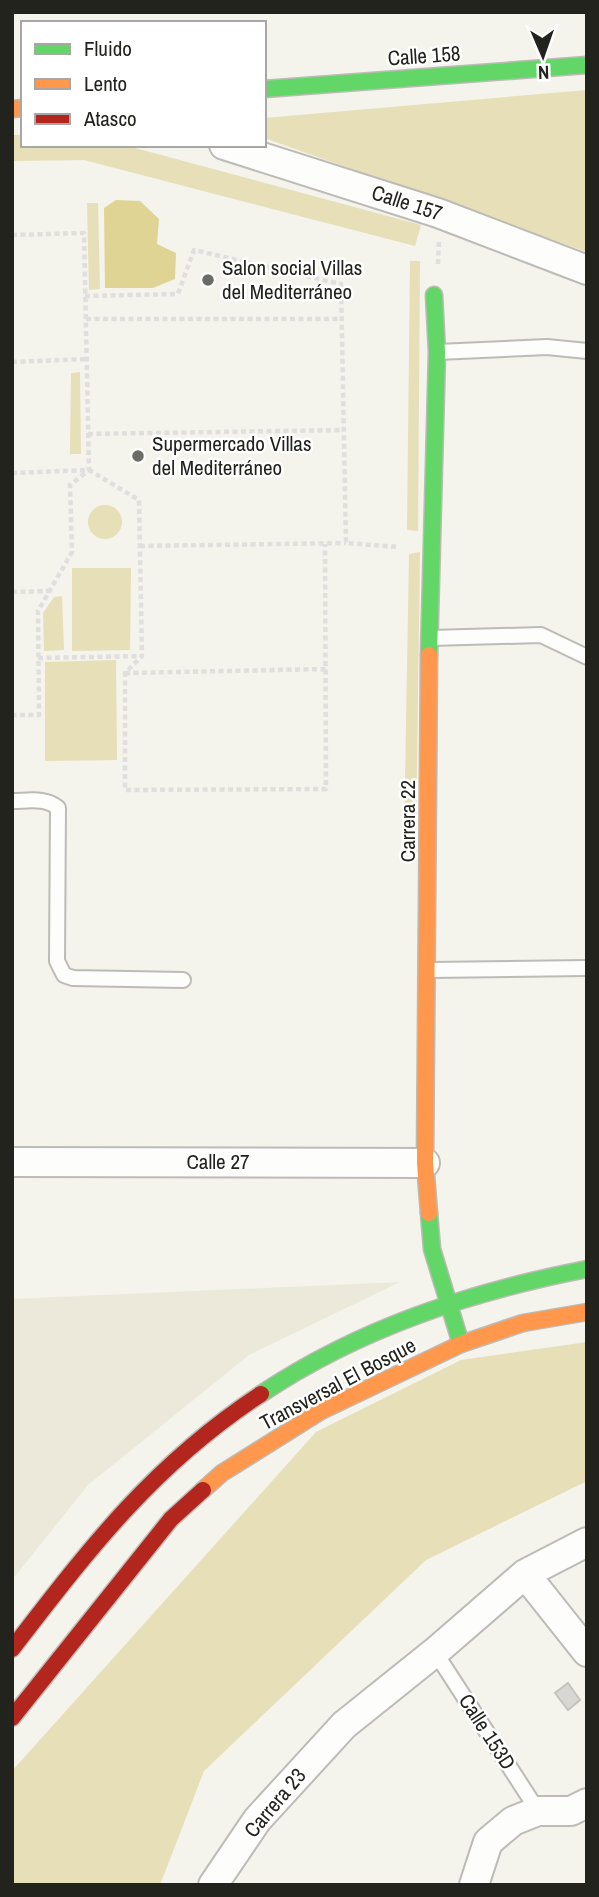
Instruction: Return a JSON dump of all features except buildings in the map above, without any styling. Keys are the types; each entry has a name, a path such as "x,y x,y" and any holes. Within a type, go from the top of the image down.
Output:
{"main road":[{"name":"Calle 158","path":"266,89 587,65"},
{"name":"Carrera 22","path":"434,295 437,352 430,550 425,1163 432,1249 461,1344"},
{"name":"Transversal El Bosque","path":"12,1649 134,1498 192,1444 260,1392 312,1362 447,1301 538,1276 587,1269"},
{"name":"Transversal El Bosque","path":"12,1718 171,1519 222,1473 321,1411 461,1344 523,1323 587,1312"}],"street":[{"name":"Calle 157","path":"229,147 438,213 587,270"},
{"name":"Calle 27","path":"12,1162 425,1163"},
{"path":"435,1652 525,1574 587,1542"},
{"path":"525,1574 587,1652"},
{"name":"Carrera 23","path":"213,1885 257,1820 344,1725 435,1652"},
{"path":"474,1885 488,1842 513,1821 538,1811 572,1811 587,1803"}],"lane":[{"path":"437,352 547,347 587,351"},
{"path":"429,638 541,635 587,657"},
{"path":"12,801 52,802 58,808 57,961 64,975 73,978 183,979"},
{"path":"428,970 587,968"},
{"name":"Calle 153D","path":"435,1652 538,1811"}],"path":[{"path":"434,295 439,253 438,213"},
{"path":"12,235 84,233 89,470"},
{"path":"85,296 178,294 194,250 341,284 345,544"},
{"path":"86,319 342,319"},
{"path":"12,362 87,359"},
{"path":"88,434 344,430"},
{"path":"12,715 39,715 38,611 72,552 70,485 89,470"},
{"path":"12,472 89,470 139,500 142,656 125,673 125,790 326,789 325,544"},
{"path":"140,546 345,544 430,550"},
{"path":"12,592 49,591"},
{"path":"38,658 142,656"},
{"path":"125,673 327,669"}],"shaded area":[{"path":"587,90 587,252 266,139 266,118"},
{"path":"12,135 21,135 21,147 131,147 421,225 415,246 84,160 12,161"},
{"path":"116,200 140,201 159,219 157,244 176,253 175,279 153,288 105,288 104,208"},
{"path":"87,203 98,203 100,289 89,290"},
{"path":"410,261 420,261 418,531 407,530"},
{"path":"80,372 81,454 70,454 71,373"},
{"path":"105,505 117,510 122,522 117,534 105,539 93,534 88,522 93,510"},
{"path":"420,552 416,839 404,839 409,554"},
{"path":"72,568 131,568 130,650 72,651"},
{"path":"62,596 64,650 44,651 43,613 54,597"},
{"path":"116,660 117,760 45,761 45,662"},
{"path":"400,1282 249,1355 88,1485 12,1580 12,1299"},
{"path":"587,1342 587,1481 426,1560 204,1771 160,1885 12,1885 12,1771 316,1432 461,1360"}],"traffic: fast":[{"path":"266,89 587,65"},
{"path":"429,655 437,352 434,295"},
{"path":"429,1213 432,1249 461,1344"},
{"path":"261,1394 337,1350 417,1315 501,1289 587,1269"}],"traffic: slow":[{"path":"12,109 21,108"},
{"path":"429,655 425,1163 429,1213"},
{"path":"203,1490 222,1473 321,1411 461,1344 523,1323 587,1312"}],"traffic: jam":[{"path":"12,1649 96,1543 155,1480 222,1421 261,1394"},
{"path":"12,1718 171,1519 203,1490"}],"place":[{"name":"Salon social Villas del Mediterráneo","path":"208,280"},
{"name":"Supermercado Villas del Mediterráneo","path":"138,456"}]}
